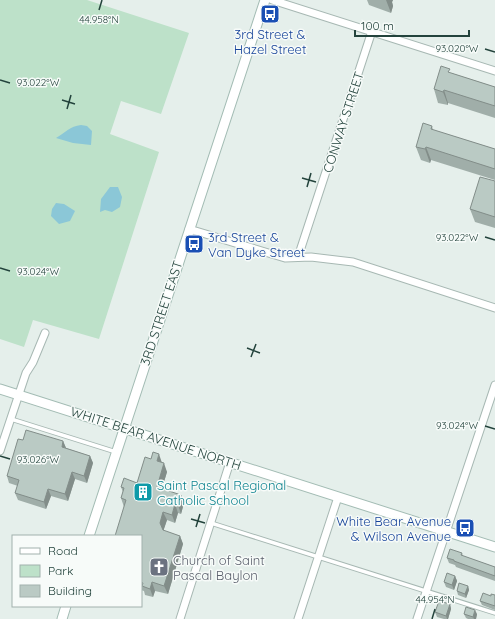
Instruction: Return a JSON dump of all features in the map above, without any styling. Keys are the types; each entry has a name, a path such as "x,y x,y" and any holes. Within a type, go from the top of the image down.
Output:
{"street":[{"name":"3RD STREET EAST","path":"89,535 117,452 123,428 265,0"},
{"path":"272,0 495,71"},
{"name":"CONWAY STREET","path":"298,257 372,31"},
{"path":"189,229 285,258 298,257 353,262 495,308"},
{"path":"0,451 26,373 33,362 45,332"},
{"path":"417,619 495,385"},
{"name":"WHITE BEAR AVENUE NORTH","path":"0,389 495,547"},
{"path":"180,619 230,462"},
{"path":"298,619 338,497"},
{"path":"62,619 66,607"}],"lane":[{"path":"11,419 117,452"},
{"path":"210,523 495,613"}],"green space":[{"path":"0,0 87,0 189,33 161,114 121,101 110,134 159,152 99,339 33,320 24,347 0,339"}],"water":[{"path":"81,125 87,126 92,131 91,145 73,143 56,138 71,128"},
{"path":"110,187 118,187 122,197 120,207 112,212 105,210 100,212 101,199"},
{"path":"56,203 64,204 75,211 70,221 59,224 51,216 52,209"}],"building":[{"path":"441,66 450,69 448,72 495,87 495,106 444,90 443,92 434,89"},
{"path":"423,123 432,126 431,129 495,149 495,169 426,147 425,149 416,147"},
{"path":"480,177 495,181 495,217 470,209"},
{"path":"26,430 63,441 62,447 90,456 84,476 72,472 65,494 48,489 44,502 15,493 19,480 7,476 18,439 23,440"},
{"path":"153,452 159,454 157,461 164,463 157,487 181,495 178,505 175,504 172,515 163,512 160,523 163,530 180,536 164,586 152,582 150,589 142,586 142,535 115,535 126,500 121,498 124,488 121,487 124,478 137,483 145,457 151,459"},
{"path":"450,549 462,553 461,555 495,567 495,576 447,558"},
{"path":"447,573 455,576 452,585 444,582"},
{"path":"459,583 468,586 465,594 457,591"},
{"path":"483,593 491,596 491,594 495,595 495,606 480,601"},
{"path":"439,601 450,604 446,616 435,612"},
{"path":"466,607 475,610 473,617 464,614"}],"place":[{"name":"3rd Street & Hazel Street","path":"270,14"},
{"name":"3rd Street & Van Dyke Street","path":"194,244"},
{"name":"Saint Pascal Regional Catholic School","path":"143,492"},
{"name":"White Bear Avenue & Wilson Avenue","path":"465,528"},
{"name":"Church of Saint Pascal Baylon","path":"159,567"}]}
